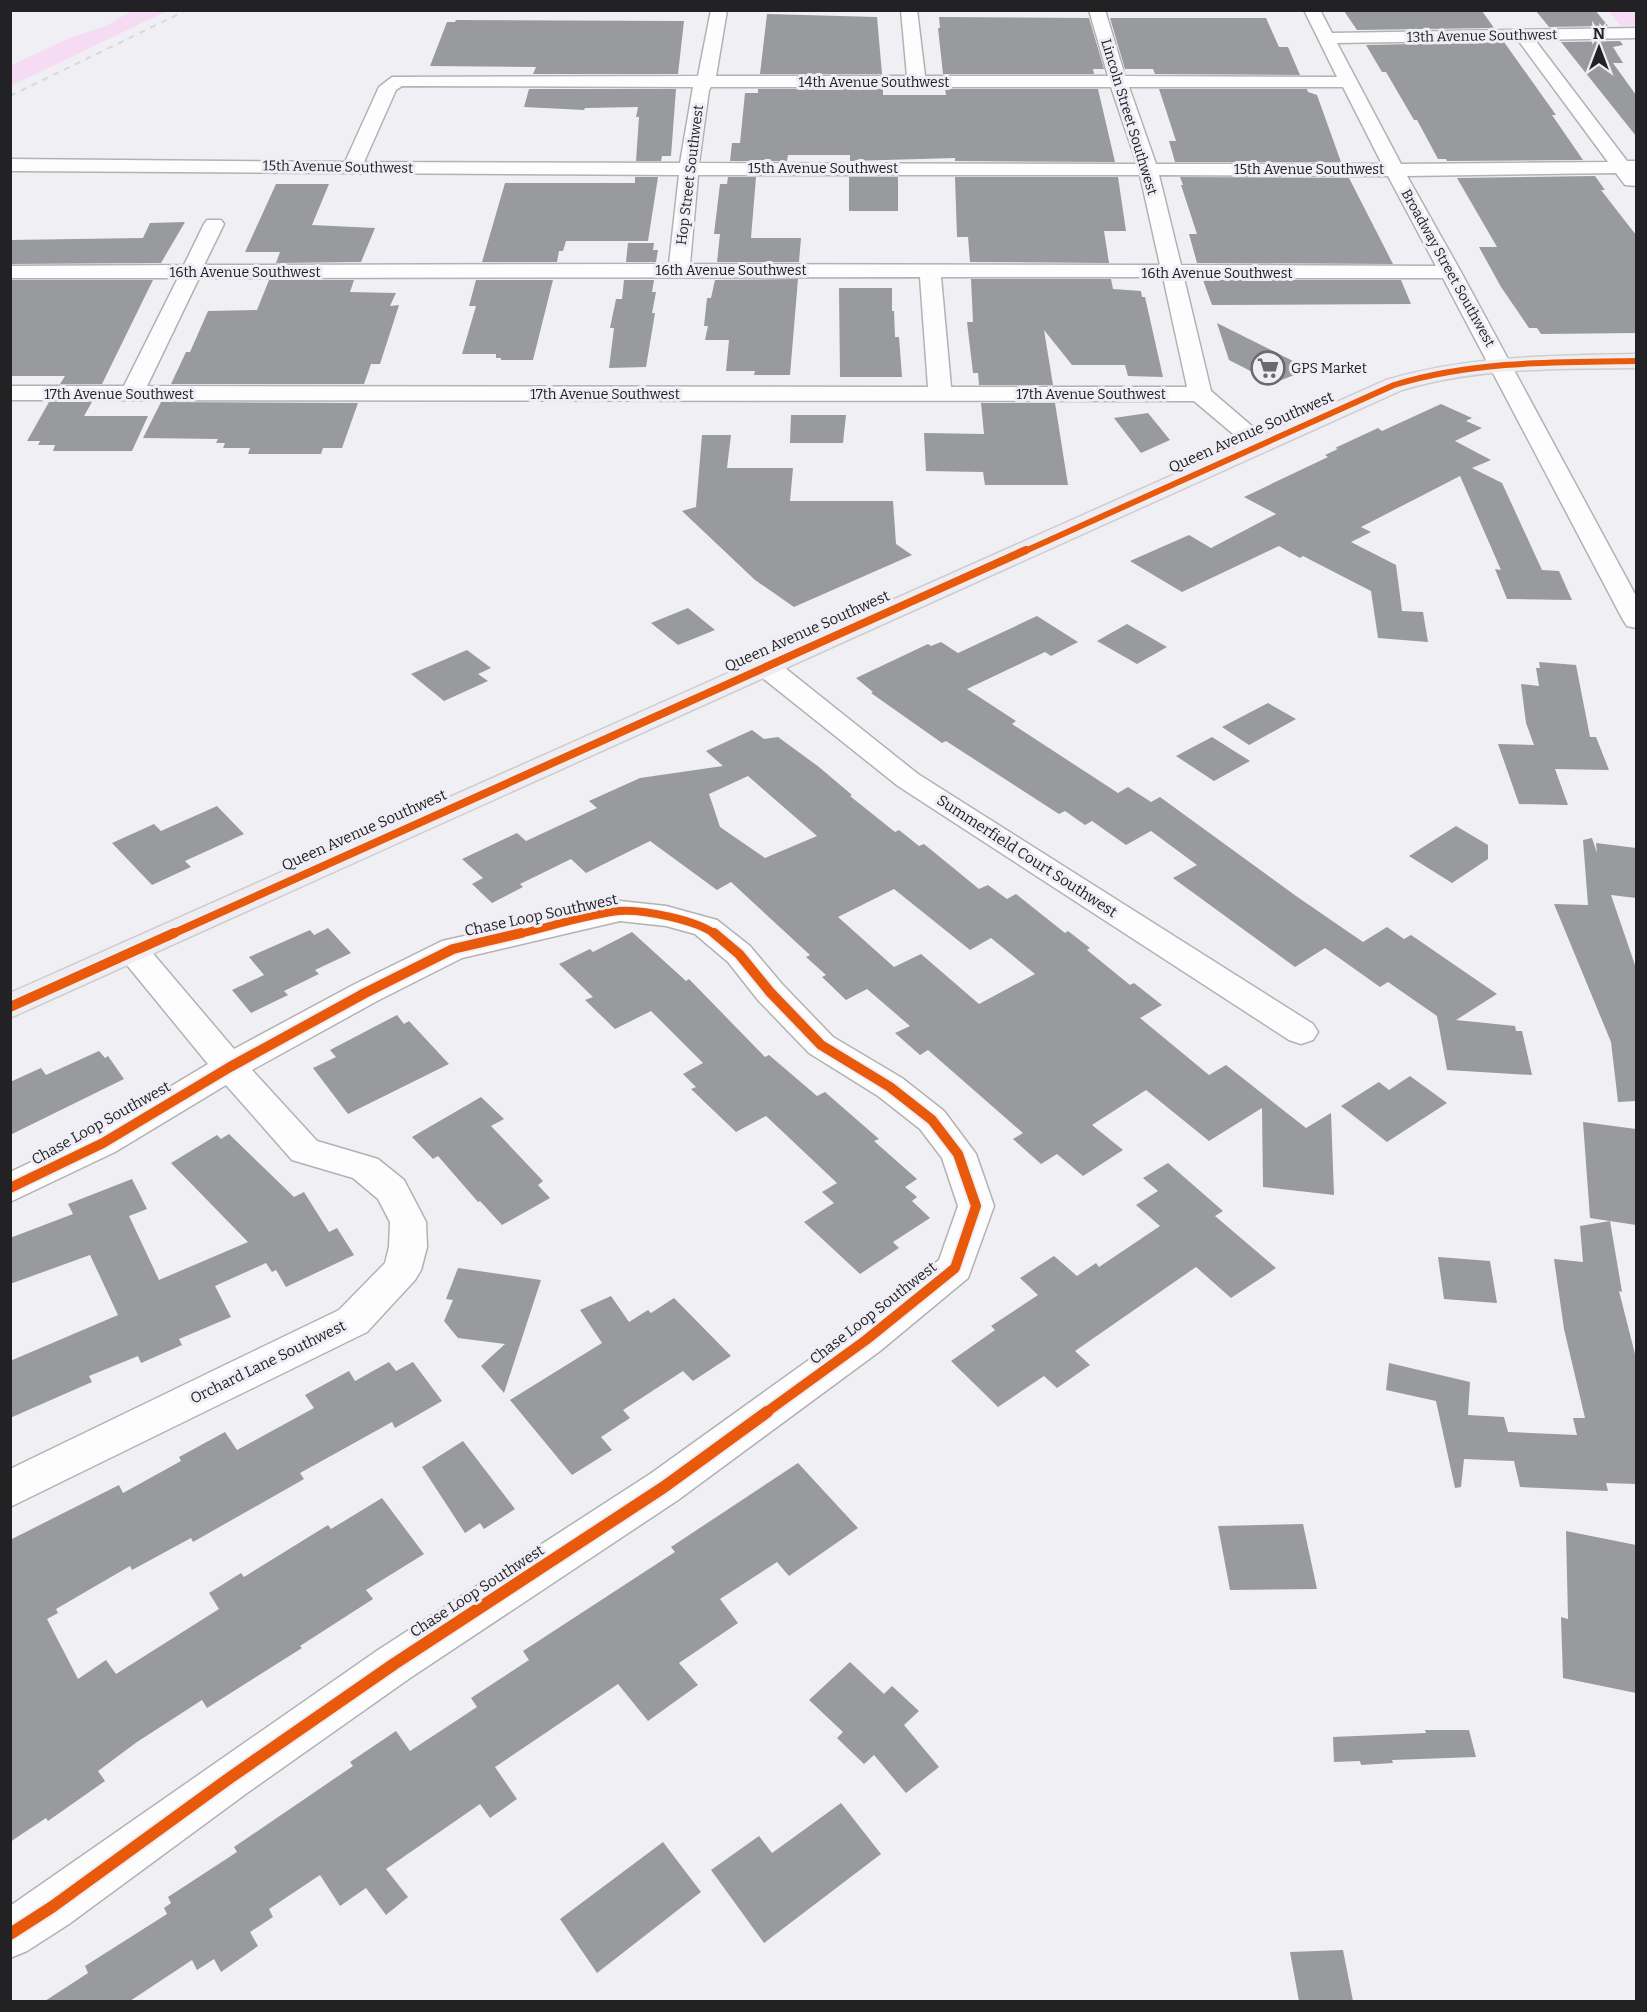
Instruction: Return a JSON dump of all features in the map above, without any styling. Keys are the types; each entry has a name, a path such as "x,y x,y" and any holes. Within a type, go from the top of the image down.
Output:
{"main road":[{"name":"Queen Avenue Southwest","path":"10,1006 1259,444 1411,379 1447,370 1501,365 1636,361"}],"street":[{"name":"Hop Street Southwest","path":"679,270 689,168 700,89 706,82 719,10"},
{"path":"909,10 917,82"},
{"name":"Lincoln Street Southwest","path":"1096,10 1148,169 1200,394"},
{"name":"Broadway Street Southwest","path":"1312,10 1394,170 1451,272 1636,620"},
{"name":"13th Avenue Southwest","path":"1327,38 1636,33"},
{"path":"1523,35 1629,167 1636,187"},
{"name":"14th Avenue Southwest","path":"353,166 388,87 398,81 1350,82"},
{"name":"15th Avenue Southwest","path":"10,165 511,169 1394,170 1629,167"},
{"path":"132,394 193,272 214,224"},
{"name":"16th Avenue Southwest","path":"10,272 679,270 1451,272"},
{"path":"930,272 940,395"},
{"name":"17th Avenue Southwest","path":"10,393 1200,394"},
{"path":"1200,394 1259,444"},
{"name":"Summerfield Court Southwest","path":"765,666 908,780 1301,1032"},
{"name":"Chase Loop Southwest","path":"10,1188 103,1143 230,1067 365,993 453,949 620,911 666,916 706,927 739,954 770,992 821,1045 890,1087 932,1120 958,1154 976,1206 955,1268 866,1340 664,1488 394,1664 202,1797 52,1907 10,1934"},
{"name":"Orchard Lane Southwest","path":"10,1489 353,1321 402,1270 408,1247 408,1222 391,1190 365,1168 305,1151 230,1067 134,951"}],"shaded area":[{"path":"131,11 167,11 11,86 11,65 72,37 106,26"},
{"path":"1608,11 1636,11 1636,25 1621,26"}],"building":[{"path":"1595,10 1608,26 1549,27 1536,11"},
{"path":"1344,11 1482,11 1494,28 1357,30"},
{"path":"767,14 877,17 882,74 760,74"},
{"path":"939,17 1089,18 1104,69 1093,69 1094,74 943,74"},
{"path":"1110,18 1266,18 1279,47 1288,47 1300,75 1155,74 1153,69 1125,69"},
{"path":"456,20 684,21 678,74 533,74 536,67 430,66 447,22"},
{"path":"1620,41 1623,45 1613,47 1623,63 1613,63 1636,95 1636,136 1561,42"},
{"path":"1504,42 1556,115 1552,115 1583,160 1447,161 1438,159 1417,120 1414,120 1386,72 1382,72 1366,45"},
{"path":"529,89 676,89 671,156 662,156 661,161 636,161 638,107 585,108 584,110 524,107"},
{"path":"758,89 883,89 883,95 946,95 945,89 1098,89 1115,162 955,161 955,158 850,161 850,155 788,155 787,161 730,161 732,143 740,143 745,93 758,93"},
{"path":"1159,89 1307,89 1308,92 1317,95 1341,162 1175,162 1169,141 1176,141"},
{"path":"1595,176 1605,190 1601,190 1636,235 1636,333 1541,334 1537,328 1529,328 1501,287 1479,247 1497,247 1457,178"},
{"path":"635,177 658,177 648,241 566,241 563,251 559,251 557,262 482,262 505,183 635,183"},
{"path":"728,177 756,177 751,238 801,238 799,262 717,262 720,234 714,234 720,184 727,184"},
{"path":"849,177 898,177 898,211 849,211"},
{"path":"955,177 1118,177 1126,231 1104,231 1109,263 970,262 968,237 957,237"},
{"path":"1180,177 1349,178 1393,264 1197,263 1189,234 1197,234"},
{"path":"276,184 329,184 312,225 375,228 361,262 276,263 280,252 245,252"},
{"path":"185,222 161,263 10,264 10,240 143,238 150,223"},
{"path":"628,243 654,243 653,250 658,250 656,262 626,262"},
{"path":"798,279 790,375 754,375 755,371 726,371 729,340 705,340 708,326 704,326 707,298 711,298 715,280"},
{"path":"971,279 1111,279 1113,289 1141,291 1142,297 1145,297 1163,377 1128,376 1125,365 1072,365 1044,330 1053,385 979,385 978,373 973,373 967,322 973,322"},
{"path":"10,280 153,280 102,384 60,384 65,376 10,376"},
{"path":"269,280 354,280 350,292 396,293 390,306 399,305 380,364 371,364 364,384 171,384 186,352 190,352 208,311 257,310"},
{"path":"476,280 553,280 533,360 501,360 501,358 496,358 496,354 462,354 476,306 469,306"},
{"path":"624,280 654,280 652,292 656,292 652,313 655,313 646,367 609,368 614,328 610,328 616,299 622,299"},
{"path":"1203,280 1401,280 1411,304 1212,305"},
{"path":"839,288 892,288 892,311 894,311 895,337 899,337 902,377 840,377"},
{"path":"1217,323 1309,369 1274,383 1229,360"},
{"path":"49,402 92,402 84,416 148,416 132,451 53,451 55,445 38,445 40,441 27,441"},
{"path":"161,402 358,403 342,448 323,448 321,454 248,454 250,448 223,448 225,443 216,443 218,439 143,438"},
{"path":"981,403 1055,403 1068,485 985,485 983,472 926,471 924,433 984,434"},
{"path":"1441,404 1472,418 1466,421 1482,428 1455,441 1491,460 1472,468 1502,483 1542,570 1559,571 1572,600 1507,599 1495,569 1501,570 1460,476 1361,527 1371,532 1351,542 1396,565 1402,611 1423,612 1428,642 1378,638 1371,591 1279,546 1182,592 1130,561 1189,535 1211,548 1276,514 1244,497 1328,457 1325,455 1338,449 1335,448 1378,428 1382,431"},
{"path":"1148,413 1170,440 1141,453 1114,418"},
{"path":"791,415 846,415 843,443 790,443"},
{"path":"702,435 731,435 727,468 793,468 790,501 893,501 896,544 912,555 794,607 755,580 682,511 696,507"},
{"path":"688,608 715,630 678,645 651,623"},
{"path":"1037,616 1078,642 1051,656 1045,652 967,689 1016,721 1012,724 1118,793 1128,787 1151,802 1160,797 1363,942 1387,927 1404,939 1411,935 1497,994 1456,1020 1515,1026 1516,1031 1522,1031 1532,1075 1447,1070 1437,1016 1388,982 1380,987 1325,948 1295,967 1173,878 1197,865 1151,831 1126,845 1092,821 1085,825 1065,811 1059,814 946,741 942,743 871,693 873,692 856,678 928,644 931,646 941,642 958,653"},
{"path":"1127,624 1167,647 1137,664 1097,641"},
{"path":"467,650 491,668 478,674 488,681 444,701 411,674"},
{"path":"1539,662 1576,665 1590,737 1596,737 1609,770 1555,769 1568,805 1519,804 1498,744 1534,745 1526,723 1521,684 1539,686 1536,668 1540,668"},
{"path":"1268,703 1296,719 1249,745 1222,727"},
{"path":"752,730 764,739 778,737 819,767 852,795 850,796 895,832 899,830 919,846 924,844 979,889 988,885 1007,899 1016,894 1065,933 1068,931 1090,948 1087,950 1130,985 1134,983 1162,1005 1140,1018 1209,1075 1226,1065 1306,1128 1331,1113 1334,1195 1263,1187 1262,1108 1209,1141 1146,1090 1092,1125 1123,1150 1083,1176 1057,1154 1041,1164 1013,1139 1023,1133 928,1050 920,1055 895,1033 910,1026 867,989 846,1000 822,977 826,975 806,957 810,955 731,882 717,890 650,841 586,873 571,859 520,884 523,887 492,903 472,884 483,878 462,859 517,833 526,841 597,808 589,801 640,778 723,766 706,751","holes":["748,776 817,836 765,858 720,827 709,794","894,889 970,950 991,938 1035,974 979,1004 921,954 894,967 838,917"]},
{"path":"1212,737 1250,761 1214,781 1176,756"},
{"path":"217,806 244,834 185,861 191,867 152,885 112,843 154,824 161,831"},
{"path":"1456,826 1488,845 1488,859 1452,883 1409,856"},
{"path":"1592,838 1597,853 1596,843 1636,848 1636,898 1611,895 1636,968 1636,1101 1618,1102 1611,1042 1554,904 1588,905 1583,840"},
{"path":"328,928 351,953 315,970 319,974 284,991 288,995 251,1013 232,990 264,975 249,957 310,930 314,935"},
{"path":"632,932 686,981 689,979 765,1057 769,1055 817,1096 825,1092 879,1139 874,1141 917,1179 905,1187 917,1197 912,1201 930,1218 893,1242 899,1248 860,1274 804,1222 834,1203 822,1192 837,1183 766,1116 736,1132 691,1089 696,1087 683,1074 703,1063 651,1011 615,1029 585,1000 593,997 559,964 590,949 593,952"},
{"path":"397,1015 404,1024 409,1021 449,1064 348,1114 313,1068 336,1057 330,1050"},
{"path":"99,1051 105,1058 108,1056 124,1079 10,1135 10,1082 41,1068 46,1075"},
{"path":"1410,1076 1447,1103 1387,1142 1341,1106 1379,1082 1389,1090"},
{"path":"481,1097 504,1119 491,1126 543,1181 538,1185 550,1198 502,1225 480,1201 478,1202 438,1156 433,1159 412,1137"},
{"path":"1583,1122 1636,1129 1636,1225 1590,1218"},
{"path":"229,1134 294,1197 304,1192 329,1232 337,1228 354,1255 286,1287 276,1270 272,1272 266,1263 215,1286 231,1317 179,1339 182,1345 141,1363 138,1356 89,1376 92,1382 10,1418 10,1361 118,1315 90,1255 10,1284 10,1238 73,1214 68,1204 132,1179 147,1209 129,1216 159,1280 248,1242 171,1163 217,1135 221,1139"},
{"path":"1168,1163 1223,1211 1215,1216 1276,1268 1231,1298 1196,1267 1075,1351 1090,1365 1057,1388 1044,1376 998,1407 951,1361 995,1330 991,1326 1038,1295 1020,1278 1054,1256 1077,1276 1096,1263 1099,1267 1160,1226 1136,1205 1158,1191 1143,1178"},
{"path":"1610,1221 1622,1292 1619,1291 1636,1358 1636,1484 1606,1483 1608,1491 1520,1487 1514,1461 1464,1459 1461,1487 1455,1488 1436,1401 1386,1390 1389,1363 1470,1382 1468,1415 1504,1417 1508,1432 1577,1435 1573,1418 1585,1418 1564,1329 1554,1259 1583,1262 1580,1226"},
{"path":"1438,1257 1490,1261 1497,1303 1444,1299"},
{"path":"458,1268 541,1280 504,1393 481,1366 505,1344 458,1338 444,1321 453,1300 446,1299"},
{"path":"611,1296 629,1322 648,1310 651,1313 674,1298 731,1356 693,1381 683,1371 623,1410 630,1418 601,1437 612,1450 572,1475 510,1400 602,1343 580,1310"},
{"path":"389,1362 396,1371 413,1362 442,1401 395,1428 392,1422 300,1473 304,1479 193,1542 191,1538 132,1570 130,1566 56,1609 58,1613 47,1619 78,1679 106,1660 116,1674 219,1609 209,1593 241,1573 244,1577 328,1525 331,1529 382,1498 424,1554 366,1590 373,1599 300,1646 302,1648 207,1708 202,1700 137,1742 98,1771 105,1781 48,1821 46,1818 10,1842 10,1540 119,1485 123,1493 181,1461 179,1457 225,1432 237,1450 314,1408 305,1395 349,1371 355,1381"},
{"path":"463,1441 515,1509 484,1529 480,1523 465,1533 422,1467"},
{"path":"798,1463 858,1528 789,1576 777,1562 720,1599 738,1623 679,1663 698,1685 648,1721 618,1684 495,1767 517,1799 490,1818 480,1804 386,1869 408,1897 386,1915 366,1888 340,1906 320,1875 269,1909 273,1917 250,1932 258,1946 221,1972 214,1959 197,1970 192,1960 130,2001 45,2001 88,1973 85,1966 167,1914 164,1908 171,1903 168,1897 237,1852 234,1847 353,1766 350,1762 396,1731 410,1751 477,1707 471,1698 529,1660 523,1651 675,1552 671,1547"},
{"path":"1303,1524 1317,1589 1230,1590 1218,1526"},
{"path":"1566,1531 1636,1545 1636,1693 1563,1678 1561,1617 1568,1619"},
{"path":"850,1662 884,1694 892,1686 919,1711 904,1725 939,1767 906,1793 874,1755 864,1764 837,1738 843,1732 809,1700"},
{"path":"1425,1730 1469,1730 1476,1757 1392,1760 1393,1763 1361,1765 1360,1761 1334,1762 1333,1737 1426,1733"},
{"path":"841,1803 881,1854 764,1943 711,1870 759,1836 772,1853"},
{"path":"663,1842 701,1892 597,1973 560,1919"},
{"path":"1343,1950 1353,2001 1299,2001 1290,1952"}],"railway":[{"path":"10,96 187,10"}],"cycle path":[{"path":"10,1007 1394,385 1423,376 1483,366 1545,362 1636,361"},
{"path":"10,1188 103,1143 230,1067 365,993 453,949 620,911 666,916 706,927 739,954 770,992 821,1045 890,1087 932,1120 958,1154 976,1206 955,1268 866,1340 664,1487 394,1664 231,1777 52,1907 10,1934"}],"place":[{"name":"GPS Market","path":"1268,368"}]}
